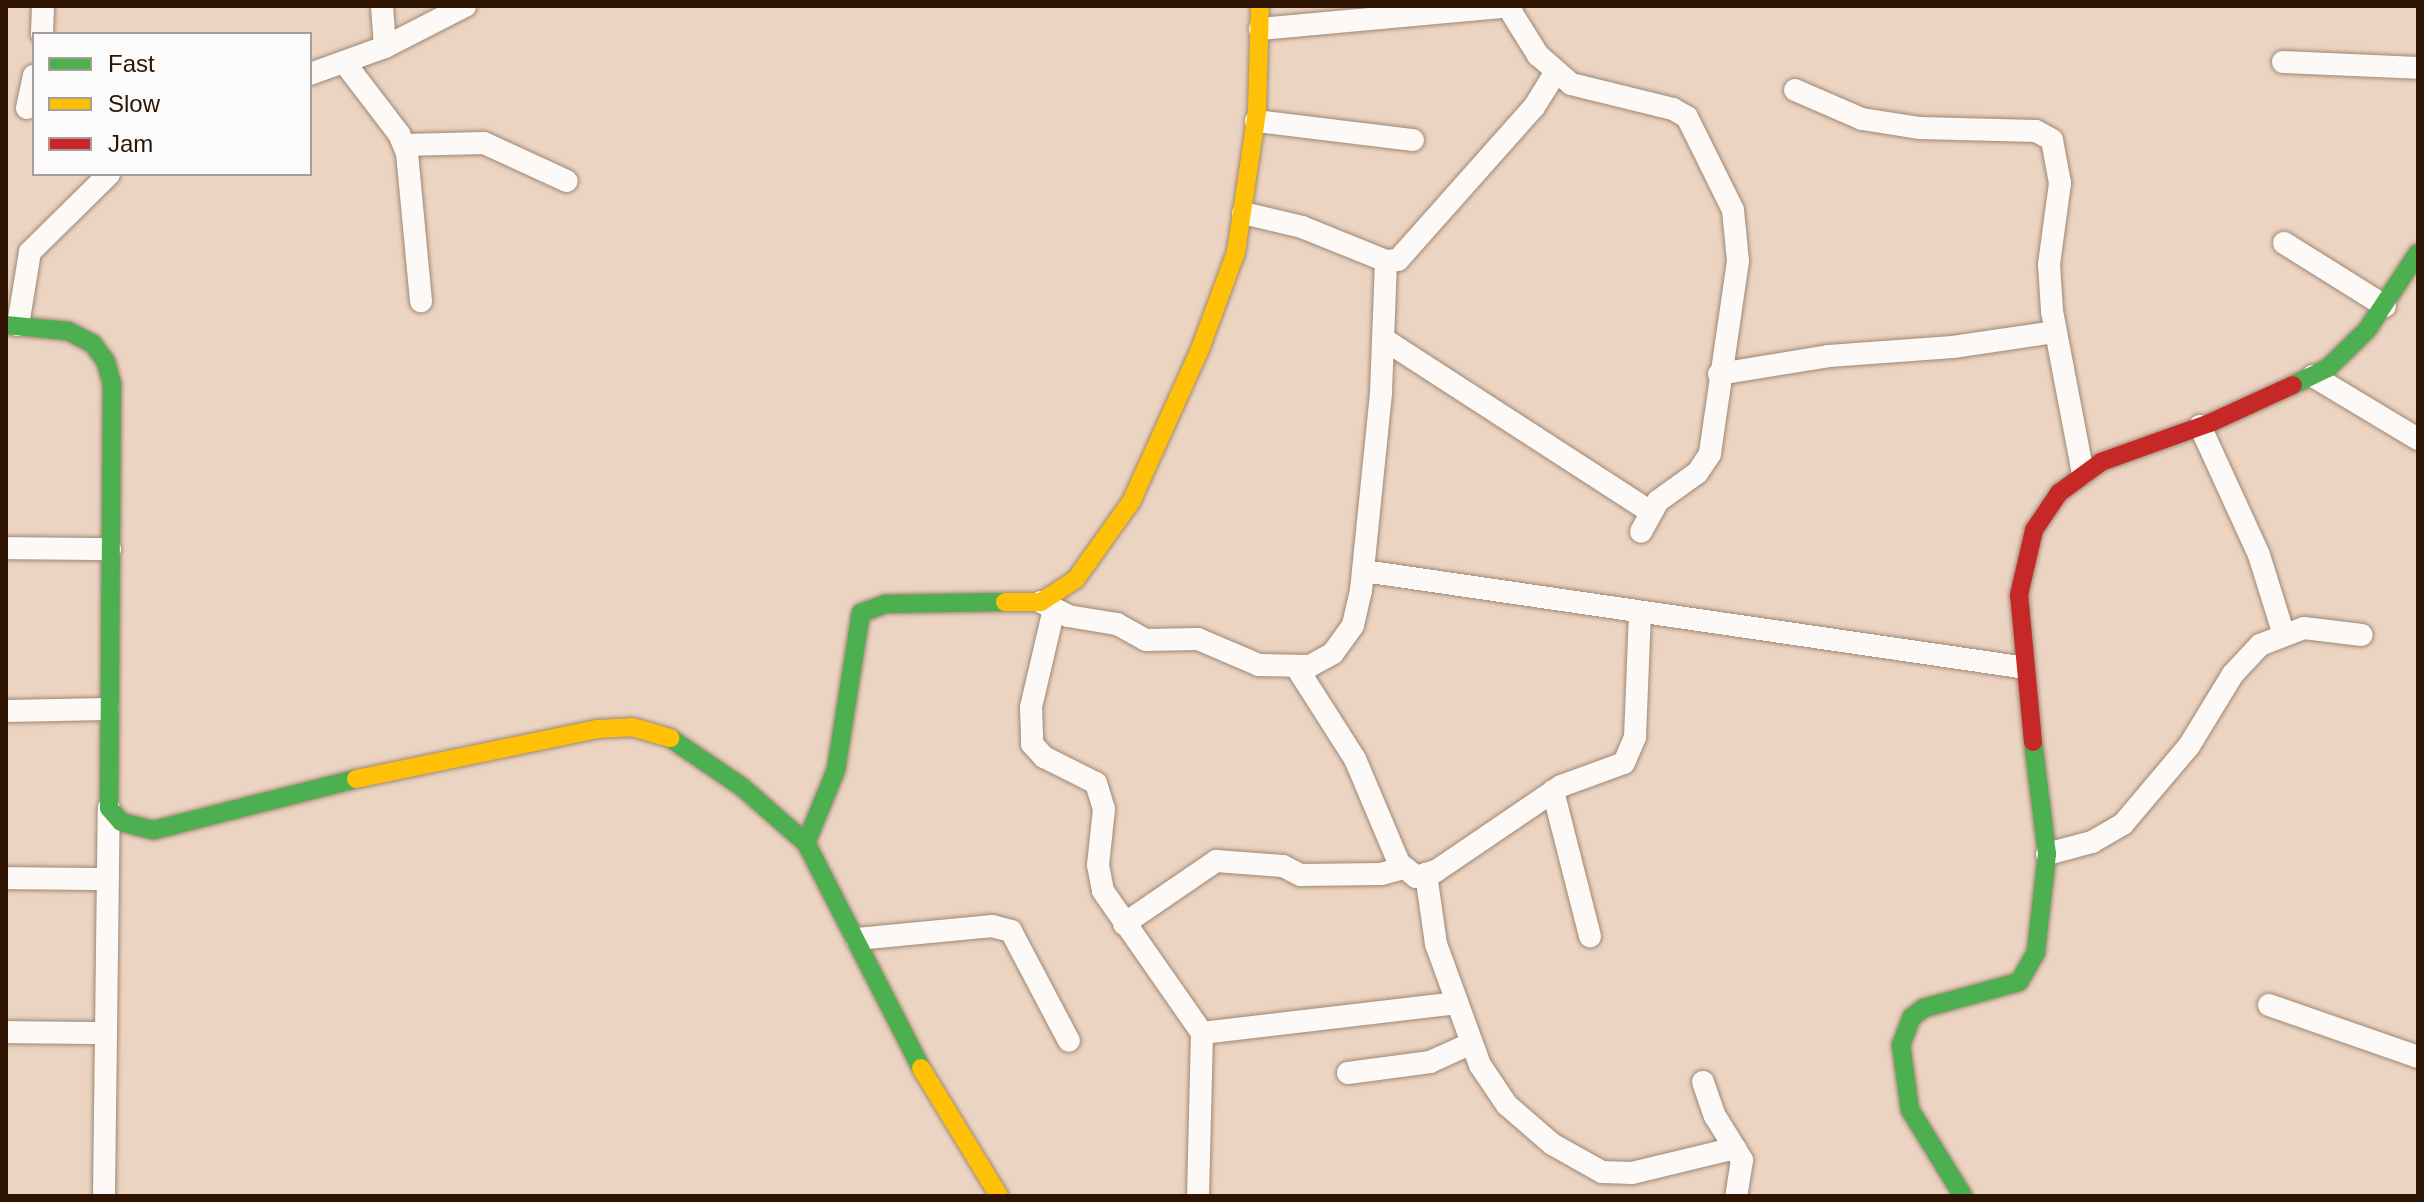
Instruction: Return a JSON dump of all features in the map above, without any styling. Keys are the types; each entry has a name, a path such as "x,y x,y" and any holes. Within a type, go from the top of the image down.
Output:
{"street":[{"path":"42,32 43,6"},
{"path":"382,6 385,47"},
{"path":"312,73 385,47 465,6"},
{"path":"1198,1196 1202,1033 1124,924 1099,878 1104,809 1100,789 1084,773 1037,752 1030,734 1048,605 1076,579 1131,502 1200,349 1236,252 1256,121 1260,6"},
{"path":"1260,29 1510,6 1555,74 1588,89 1673,109 1692,125 1733,210 1739,244 1705,465 1666,493 1646,522 1385,340"},
{"path":"344,62 404,145 421,301"},
{"path":"2283,62 2418,68"},
{"path":"1243,213 1333,237 1386,261 1404,255 1534,107 1555,74"},
{"path":"22,107 32,81"},
{"path":"1795,90 1832,109 1873,121 2036,131 2052,140 2060,183 2049,264 2054,332 2083,473"},
{"path":"1256,121 1413,140"},
{"path":"404,145 484,143 567,181"},
{"path":"104,1196 112,384 106,362 93,344 68,331 12,325 30,252 107,176"},
{"path":"2284,243 2385,306"},
{"path":"1963,1196 1910,1110 1901,1067 1904,1031 1924,1008 2004,989 2028,972 2043,918 2047,854 2020,667 2019,595 2034,530 2059,493 2083,473 2137,447 2200,426 2313,376 2348,352 2385,306 2418,253"},
{"path":"806,843 836,770 861,613 886,604 1048,605 1117,624 1146,640 1191,637 1244,661 1297,668 1323,661 1344,641 1358,609 1364,571 1385,340 1386,261"},
{"path":"1719,374 1817,357 1953,347 2054,332"},
{"path":"2313,376 2418,439"},
{"path":"2200,426 2259,555 2283,632"},
{"path":"6,548 110,549"},
{"path":"1364,571 2020,667"},
{"path":"1297,668 1355,759 1403,868 1416,877 1426,874 1553,791 1584,776 1614,771 1630,753 1640,613"},
{"path":"2047,854 2092,842 2123,824 2201,729 2233,674 2260,645 2283,632 2318,627 2362,635"},
{"path":"6,711 108,709"},
{"path":"109,808 135,829 154,830 334,784 558,736 632,727 665,735 701,755 806,843 915,1059 999,1196"},
{"path":"1553,791 1590,936"},
{"path":"1124,924 1216,861 1283,866 1301,875 1381,874 1403,868"},
{"path":"1426,874 1431,926 1457,1003 1472,1043 1507,1105 1552,1144 1602,1172 1632,1173 1735,1148"},
{"path":"6,878 108,879"},
{"path":"857,939 978,927 1011,931 1069,1041"},
{"path":"1202,1033 1457,1003"},
{"path":"2269,1005 2418,1057"},
{"path":"6,1032 106,1033"},
{"path":"1348,1073 1430,1062 1472,1043"},
{"path":"1703,1082 1715,1116 1744,1169 1736,1196"}],"traffic: fast":[{"path":"2293,385 2328,368 2367,330 2418,253"},
{"path":"6,325 68,331 93,344 106,362 112,384 109,808 121,822 154,830 356,779"},
{"path":"806,843 836,770 861,613 886,604 1005,602"},
{"path":"670,738 742,787 806,843 921,1068"},
{"path":"1963,1196 1910,1110 1901,1045 1912,1017 1924,1008 2019,982 2036,952 2047,854 2033,742"}],"traffic: slow":[{"path":"1005,602 1041,602 1076,579 1131,502 1200,349 1236,252 1257,111 1260,6"},
{"path":"356,779 597,729 632,727 670,738"},
{"path":"921,1068 999,1196"}],"traffic: jam":[{"path":"2033,742 2019,595 2034,530 2059,493 2101,462 2210,423 2293,385"}]}
